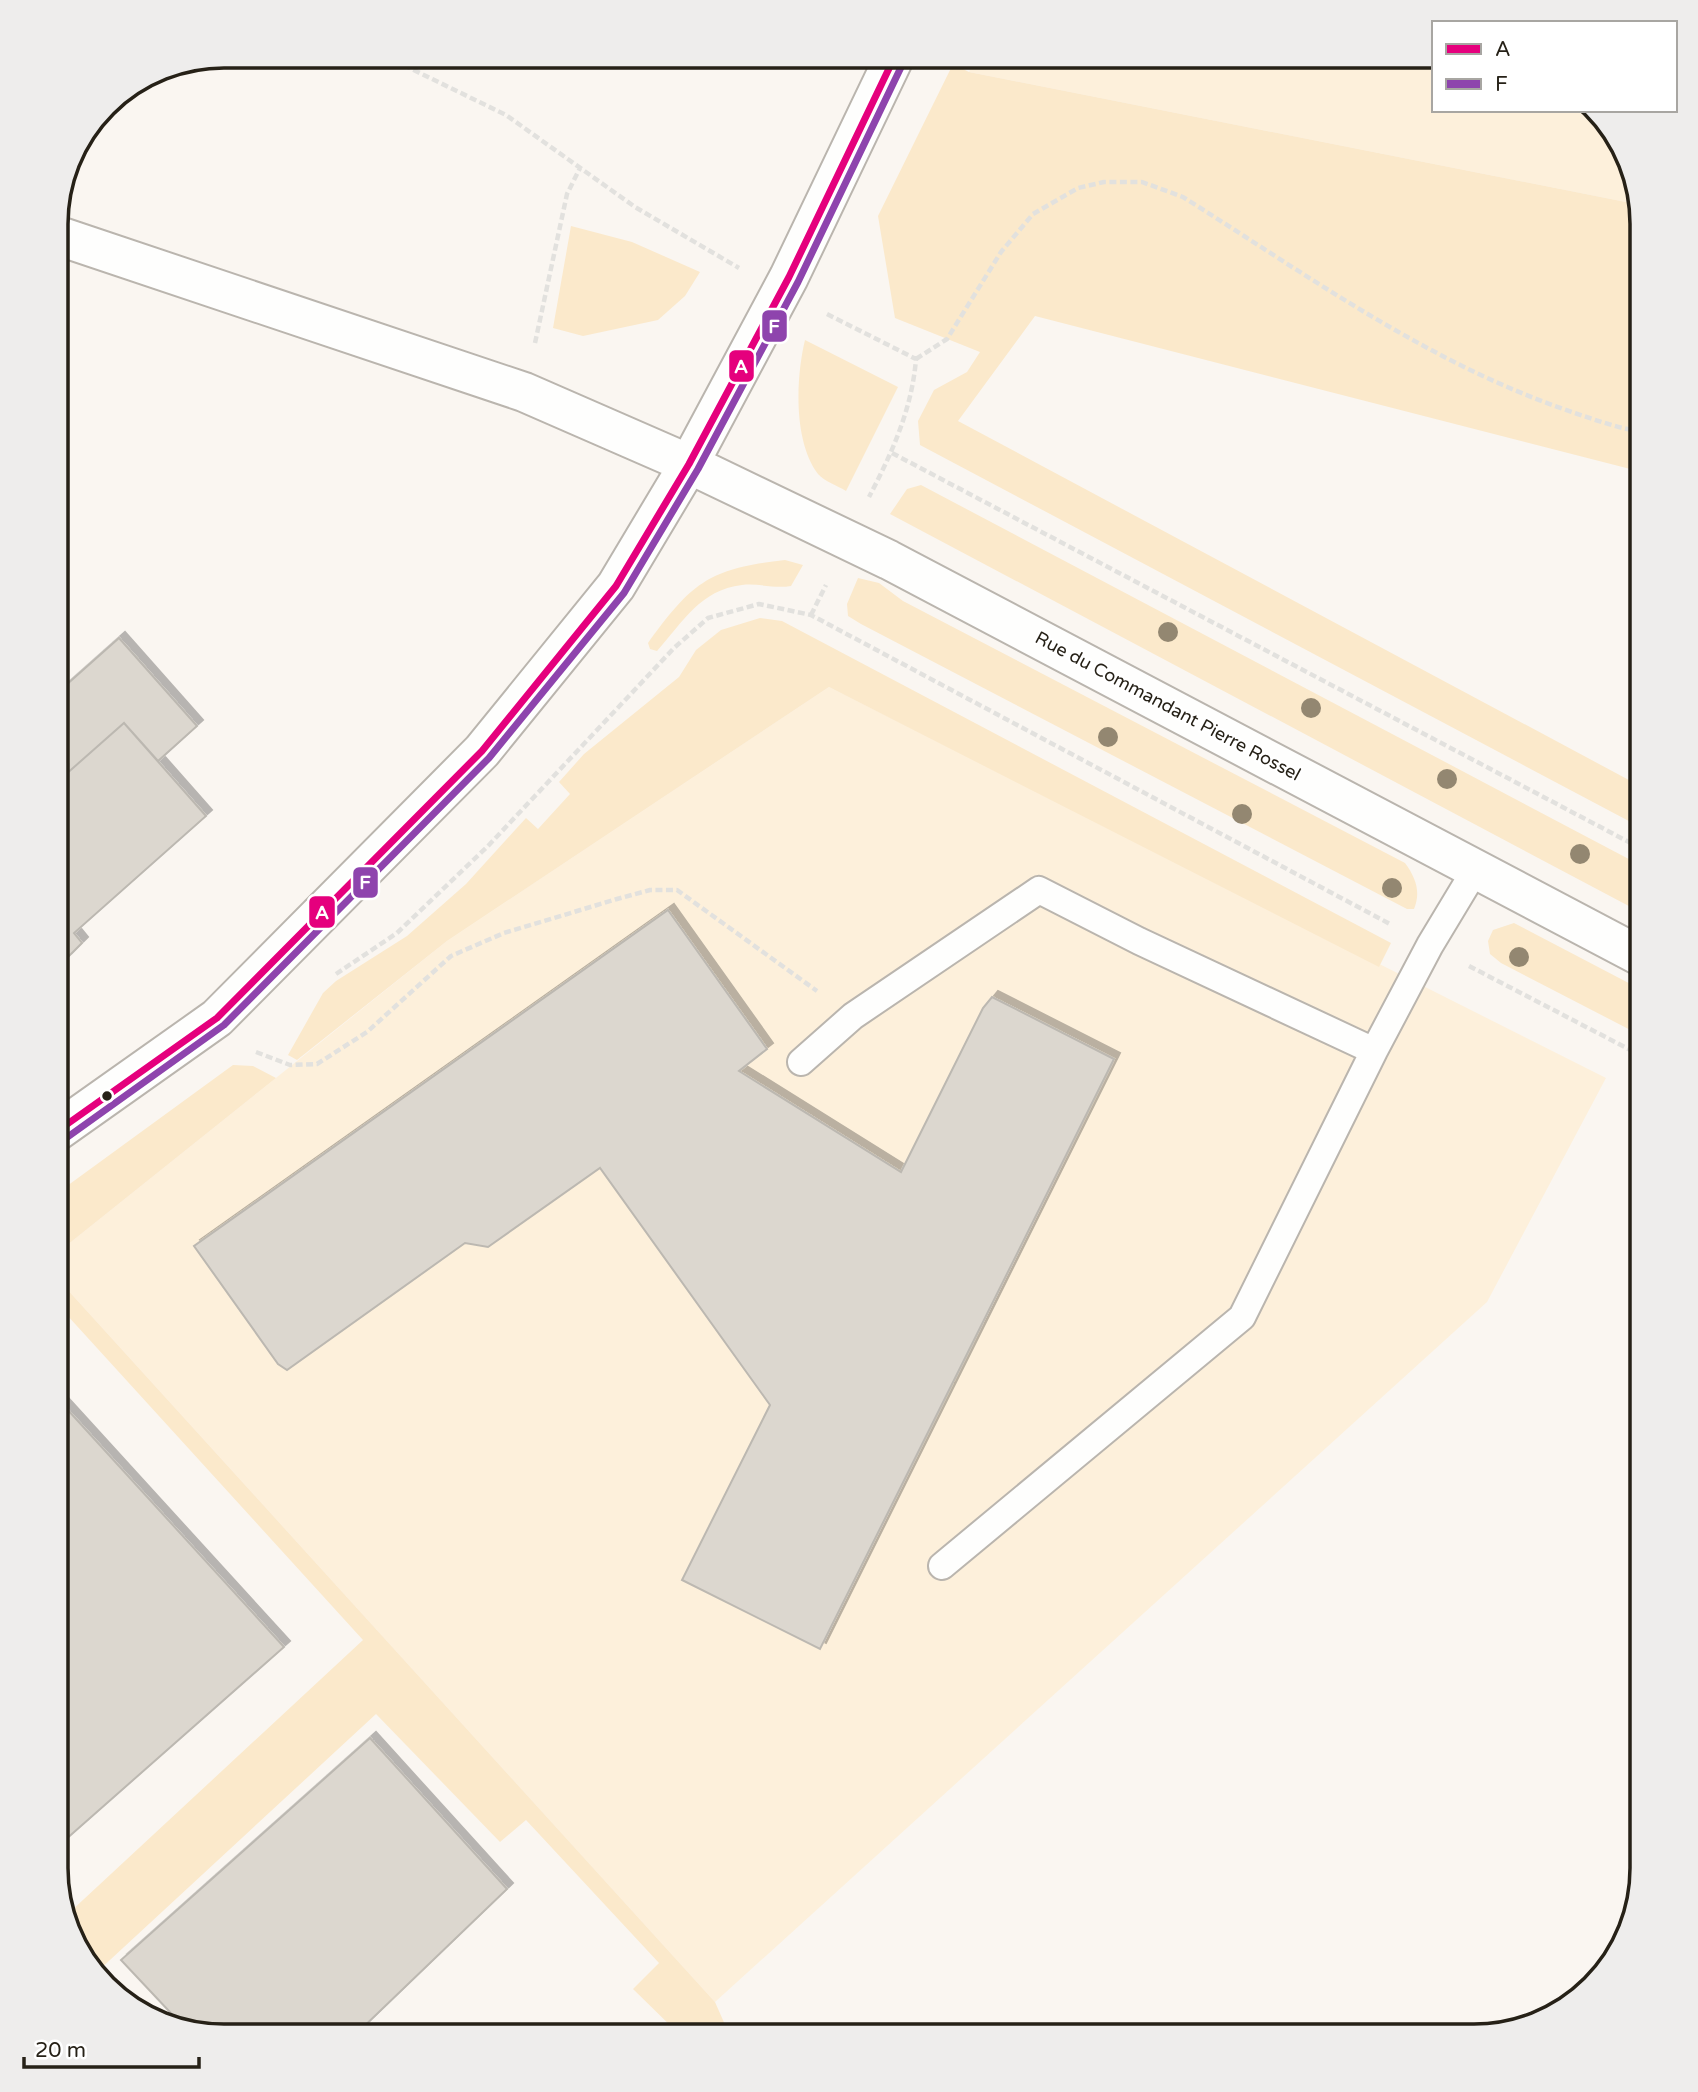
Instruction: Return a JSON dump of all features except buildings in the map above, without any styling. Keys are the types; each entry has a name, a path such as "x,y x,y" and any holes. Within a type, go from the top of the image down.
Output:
{"main road":[{"path":"68,1123 217,1018 482,751 616,586 689,464 781,291 889,69"},
{"name":"Rue du Commandant Pierre Rossel","path":"69,239 524,392 689,464 889,560 1477,867 1630,950"}],"lane":[{"path":"942,1566 1242,1317 1374,1051 1430,945 1477,867"},
{"path":"801,1062 853,1016 1039,890 1139,941 1374,1051"}],"path":[{"path":"412,69 506,115 580,168 711,254 916,359"},
{"path":"524,392 568,194 580,168"},
{"path":"916,359 947,339 1002,252 1032,214 1078,188 1104,182 1142,182 1183,197 1416,344 1503,387 1630,430"},
{"path":"866,501 892,453 914,389 916,359"},
{"path":"892,453 1630,843"},
{"path":"811,615 832,573"},
{"path":"325,982 407,923 488,846 674,648 708,618 759,604 811,615 1630,1050"},
{"path":"217,1018 239,1045 290,1065 317,1064 366,1032 451,956 504,933 650,890 677,890 853,1016"}],"shaded area":[{"path":"951,69 963,69 1628,202 1630,224 1630,469 1035,316 958,421 1630,781 1630,822 920,445 918,421 934,390 967,372 980,352 895,318 878,216"},
{"path":"970,69 1432,69 1432,112 1582,112 1614,155 1628,202 969,72"},
{"path":"571,226 632,242 700,272 685,296 658,320 583,336 553,328"},
{"path":"805,340 898,387 846,491 818,474 804,444 799,390"},
{"path":"921,485 1630,860 1630,907 890,514 907,489"},
{"path":"785,560 803,565 791,586 742,585 715,593 684,619 657,651 650,649 648,643 663,622 677,605 705,582 738,568"},
{"path":"858,578 879,583 903,601 1405,863 1416,885 1414,909 1407,909 861,624 848,616 847,604"},
{"path":"760,618 782,621 1391,943 1379,967 829,687 447,941 297,1060 288,1055 323,993 336,981 407,936 466,884 526,818 538,829 570,794 559,782 584,754 679,677 696,650 721,630"},
{"path":"829,687 1606,1078 1487,1302 715,2002 68,1291 68,1244 447,941"},
{"path":"1514,923 1630,984 1630,1030 1501,963 1490,954 1488,941 1493,930"},
{"path":"233,1065 253,1066 276,1078 68,1244 68,1185"},
{"path":"68,1291 715,2002 725,2024 669,2024 633,1989 659,1963 526,1820 500,1842 376,1714 103,1966 84,1937 74,1908 363,1640 68,1317"}],"transit line":[{"name":"A","path":"68,1123 217,1018 482,751 616,586 689,464 789,277 889,69"},
{"name":"F","path":"68,1136 224,1025 489,758 624,593 698,469 798,282 900,69"}]}
